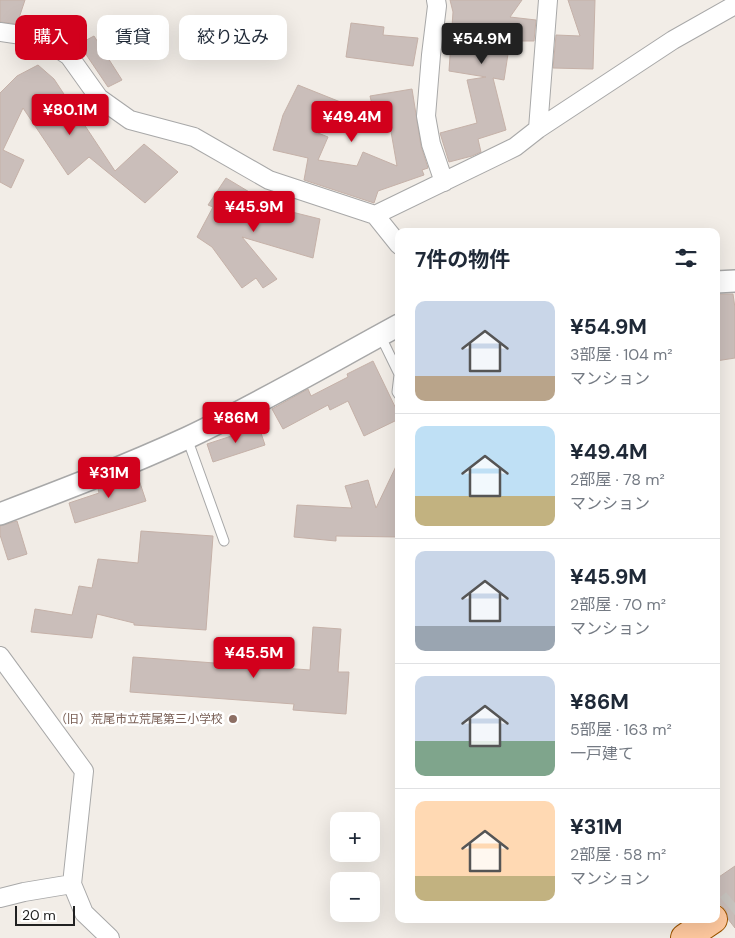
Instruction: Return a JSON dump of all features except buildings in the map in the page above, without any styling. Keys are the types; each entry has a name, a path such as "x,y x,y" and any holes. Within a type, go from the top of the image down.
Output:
{"main road":[{"path":"685,938 706,923"}],"street":[{"path":"436,0 437,6 426,116 431,144 444,182"},
{"path":"538,129 548,0"},
{"path":"380,221 444,182 515,147 538,129 674,40 735,5"},
{"path":"0,32 42,38 69,56 99,98 130,120 194,137 269,180 380,221 395,240"},
{"path":"720,282 735,281"},
{"path":"0,514 61,492 187,438 395,327"},
{"path":"0,656 84,771 72,884 84,913 110,938"},
{"path":"0,898 72,884"}],"lane":[{"path":"380,335 395,367"},
{"path":"187,438 224,541"}],"tunnel":[{"path":"729,908 735,903"}],"place":[{"name":"（旧）荒尾市立荒尾第三小学校","path":"233,719"}]}
